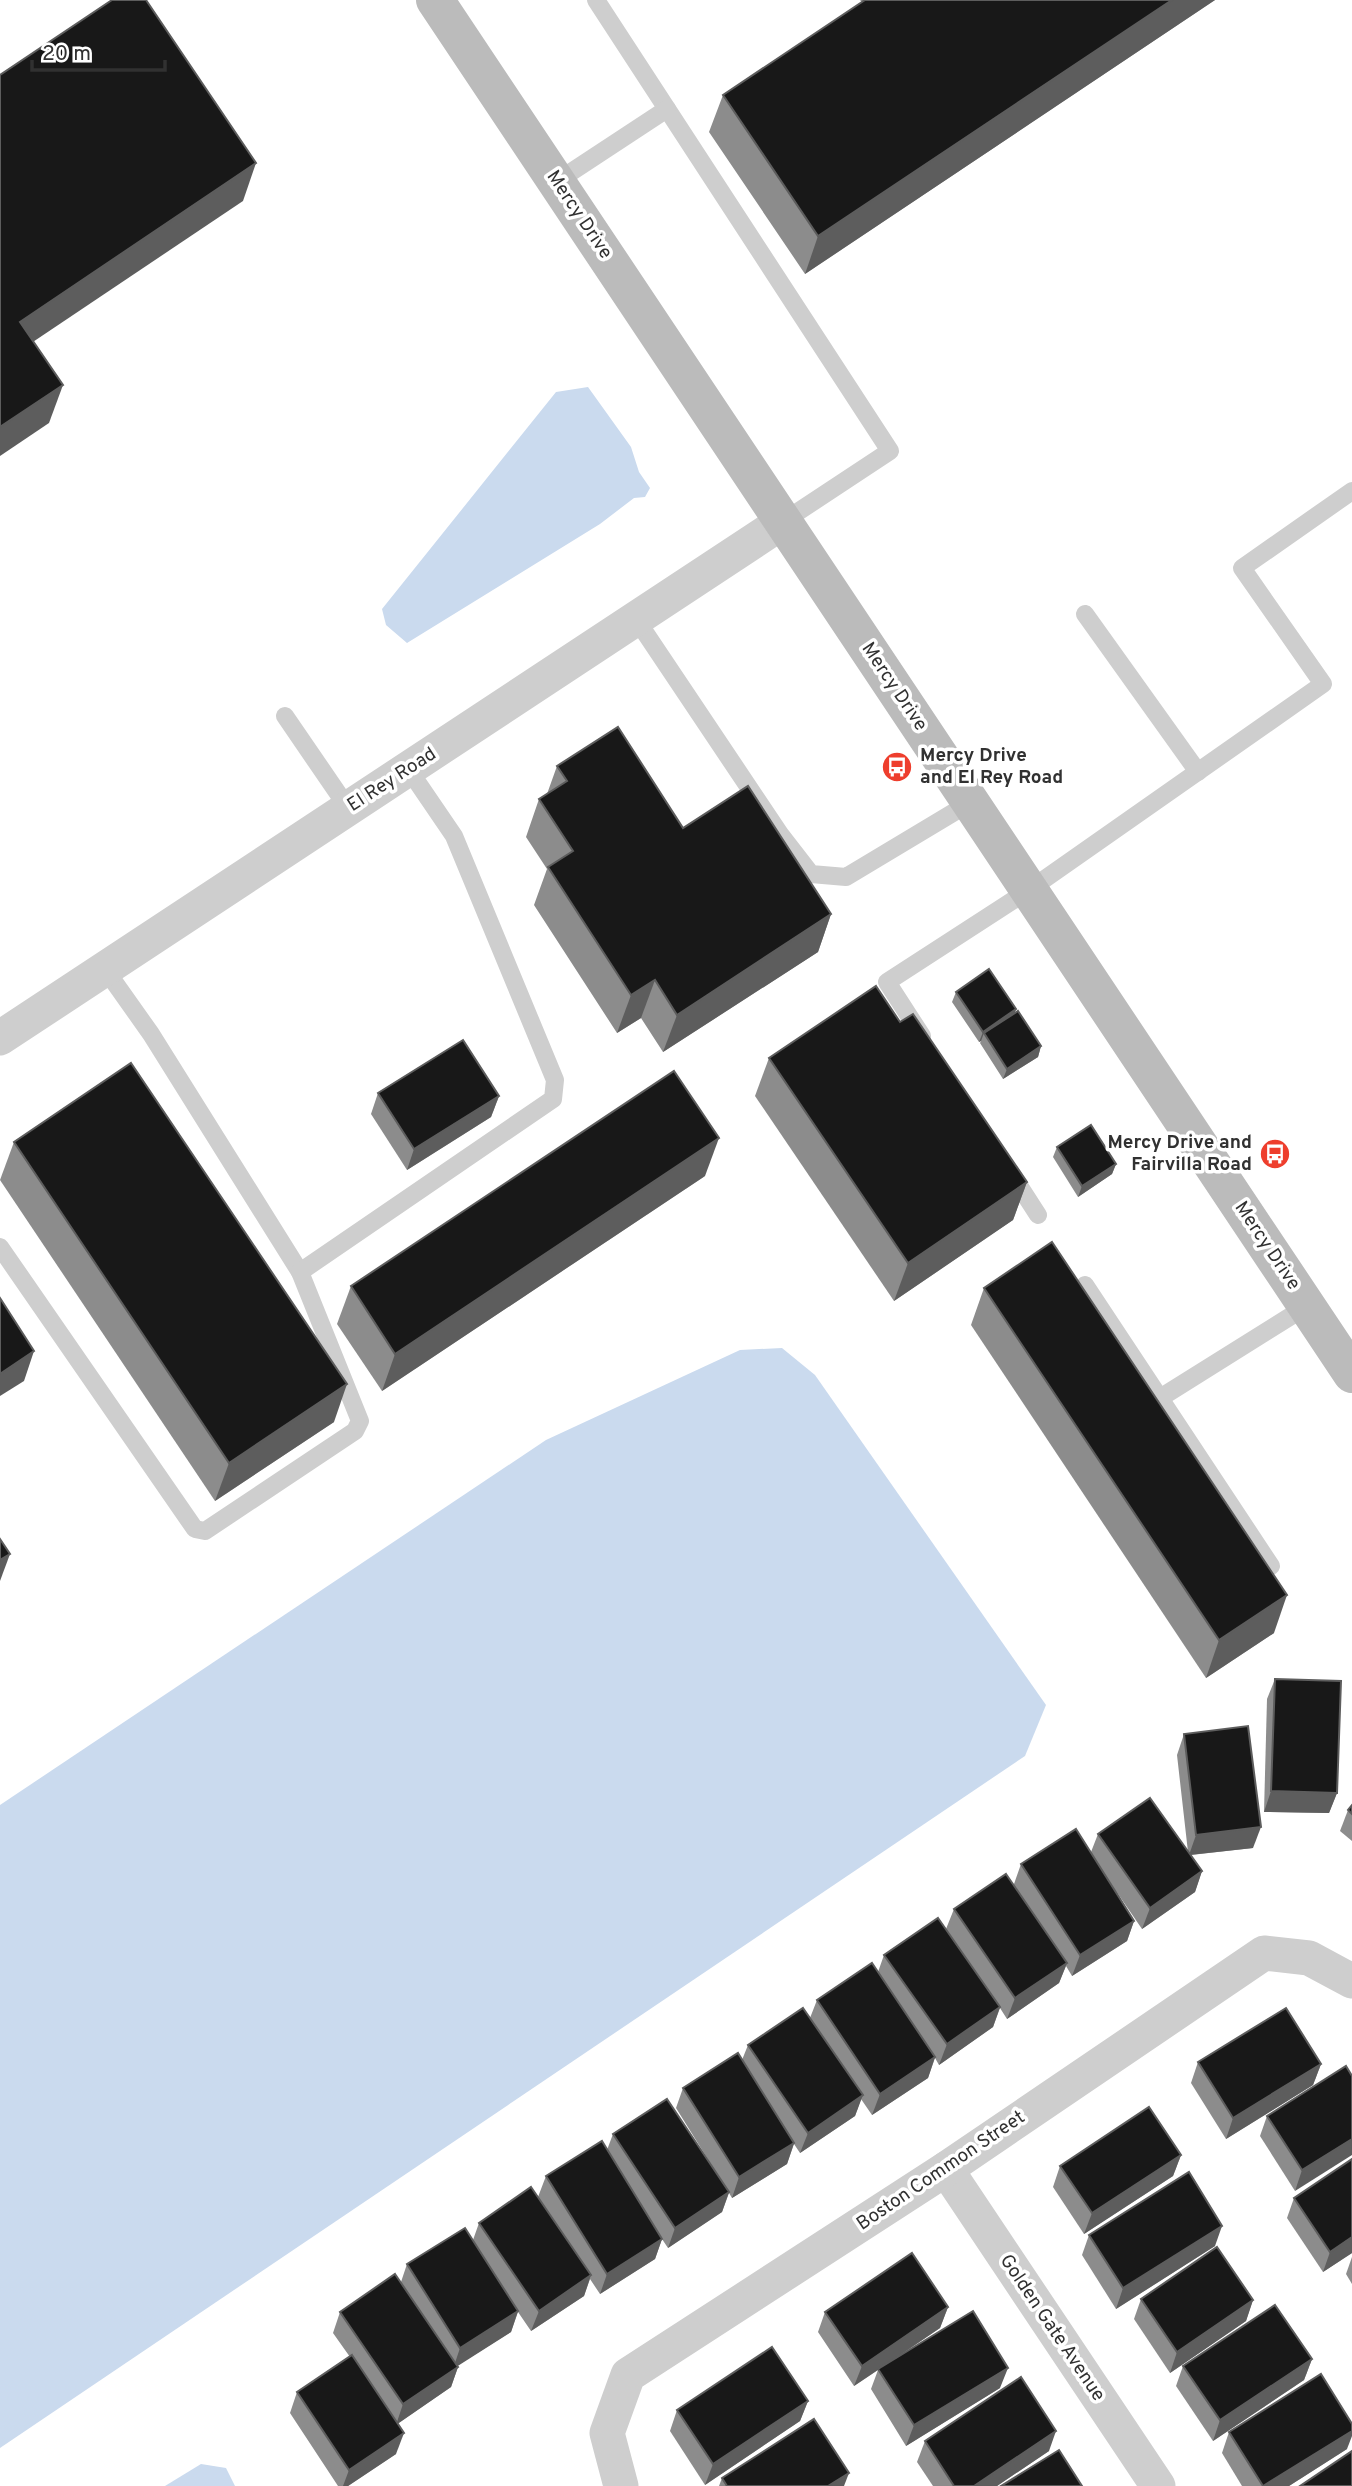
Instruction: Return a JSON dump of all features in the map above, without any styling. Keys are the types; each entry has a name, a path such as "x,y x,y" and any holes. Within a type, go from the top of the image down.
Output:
{"street":[{"name":"Mercy Drive","path":"435,0 1352,1374"},
{"name":"El Rey Road","path":"0,1038 784,521"},
{"name":"Boston Common Street","path":"621,2486 607,2433 628,2375 946,2169 1264,1952 1309,1958 1352,1982"},
{"name":"Golden Gate Avenue","path":"946,2169 1158,2486"}],"lane":[{"path":"596,0 890,451 784,521"},
{"path":"556,182 667,109"},
{"path":"932,1052 887,982 1029,890 1324,684 1242,568 1352,491"},
{"path":"1086,614 1198,772"},
{"path":"636,619 780,834 811,874 846,877 971,802"},
{"path":"285,716 348,808"},
{"path":"300,1272 553,1099 555,1080 454,836 409,770"},
{"path":"0,1247 195,1529 205,1531 355,1431 360,1421 300,1272 151,1034 106,969"},
{"path":"1000,1156 1038,1215"},
{"path":"1085,1285 1271,1566"},
{"path":"1160,1398 1307,1306"}],"water":[{"path":"588,387 631,447 639,472 650,488 645,497 634,498 600,524 407,643 386,625 382,609 556,392"},
{"path":"782,1348 815,1375 1046,1705 1025,1756 0,2448 0,1805 546,1440 740,1350"},
{"path":"201,2464 226,2468 235,2486 165,2486"}],"building":[{"path":"112,0 146,0 256,163 20,322 63,385 0,427 0,75"},
{"path":"865,0 1172,0 818,236 723,95"},
{"path":"618,727 683,828 748,786 831,914 677,1015 655,980 631,995 548,867 573,851 539,799 567,781 557,766"},
{"path":"989,969 1016,1009 983,1032 956,992"},
{"path":"876,986 900,1022 913,1014 1027,1182 908,1263 769,1058"},
{"path":"1018,1011 1041,1046 1007,1069 984,1033"},
{"path":"463,1040 499,1096 414,1149 378,1093"},
{"path":"131,1063 347,1384 229,1463 14,1142"},
{"path":"674,1071 719,1138 395,1354 351,1286"},
{"path":"1091,1125 1116,1164 1082,1186 1057,1147"},
{"path":"1052,1242 1287,1595 1219,1640 984,1288"},
{"path":"0,1298 34,1351 0,1374"},
{"path":"0,1539 10,1554 0,1560"},
{"path":"1275,1679 1341,1681 1337,1793 1271,1791"},
{"path":"1248,1726 1261,1827 1196,1835 1184,1734"},
{"path":"1150,1798 1202,1871 1150,1908 1098,1834"},
{"path":"1076,1829 1134,1921 1080,1955 1021,1864"},
{"path":"1006,1874 1067,1963 1015,1998 954,1909"},
{"path":"938,1918 1000,2007 947,2044 884,1955"},
{"path":"872,1963 935,2057 880,2094 817,2000"},
{"path":"803,2008 863,2095 808,2133 748,2045"},
{"path":"1286,2008 1321,2064 1233,2118 1198,2062"},
{"path":"738,2053 794,2143 739,2177 683,2088"},
{"path":"1346,2066 1352,2076 1352,2139 1302,2170 1267,2116"},
{"path":"667,2099 729,2192 675,2228 613,2134"},
{"path":"1149,2107 1181,2155 1092,2213 1060,2166"},
{"path":"602,2141 662,2239 607,2274 546,2176"},
{"path":"1352,2159 1352,2237 1330,2252 1294,2198"},
{"path":"1189,2172 1222,2226 1123,2288 1089,2235"},
{"path":"531,2187 591,2275 539,2311 479,2223"},
{"path":"465,2228 518,2311 460,2348 407,2264"},
{"path":"1217,2247 1253,2300 1177,2352 1141,2299"},
{"path":"912,2253 948,2307 862,2366 825,2312"},
{"path":"395,2274 458,2367 403,2404 340,2312"},
{"path":"1275,2305 1312,2359 1220,2420 1183,2366"},
{"path":"973,2311 1008,2368 914,2425 878,2369"},
{"path":"772,2347 808,2401 713,2464 677,2410"},
{"path":"352,2355 404,2433 349,2470 297,2392"},
{"path":"1321,2374 1352,2424 1352,2431 1263,2486 1229,2432"},
{"path":"1021,2377 1056,2431 974,2486 954,2486 925,2441"},
{"path":"814,2419 849,2473 828,2486 727,2486 722,2478"},
{"path":"1059,2450 1082,2486 1001,2486"},
{"path":"1352,2451 1352,2486 1300,2486"}],"place":[{"name":"Mercy Drive and El Rey Road","path":"897,767"},
{"name":"Mercy Drive and Fairvilla Road","path":"1275,1154"}]}
